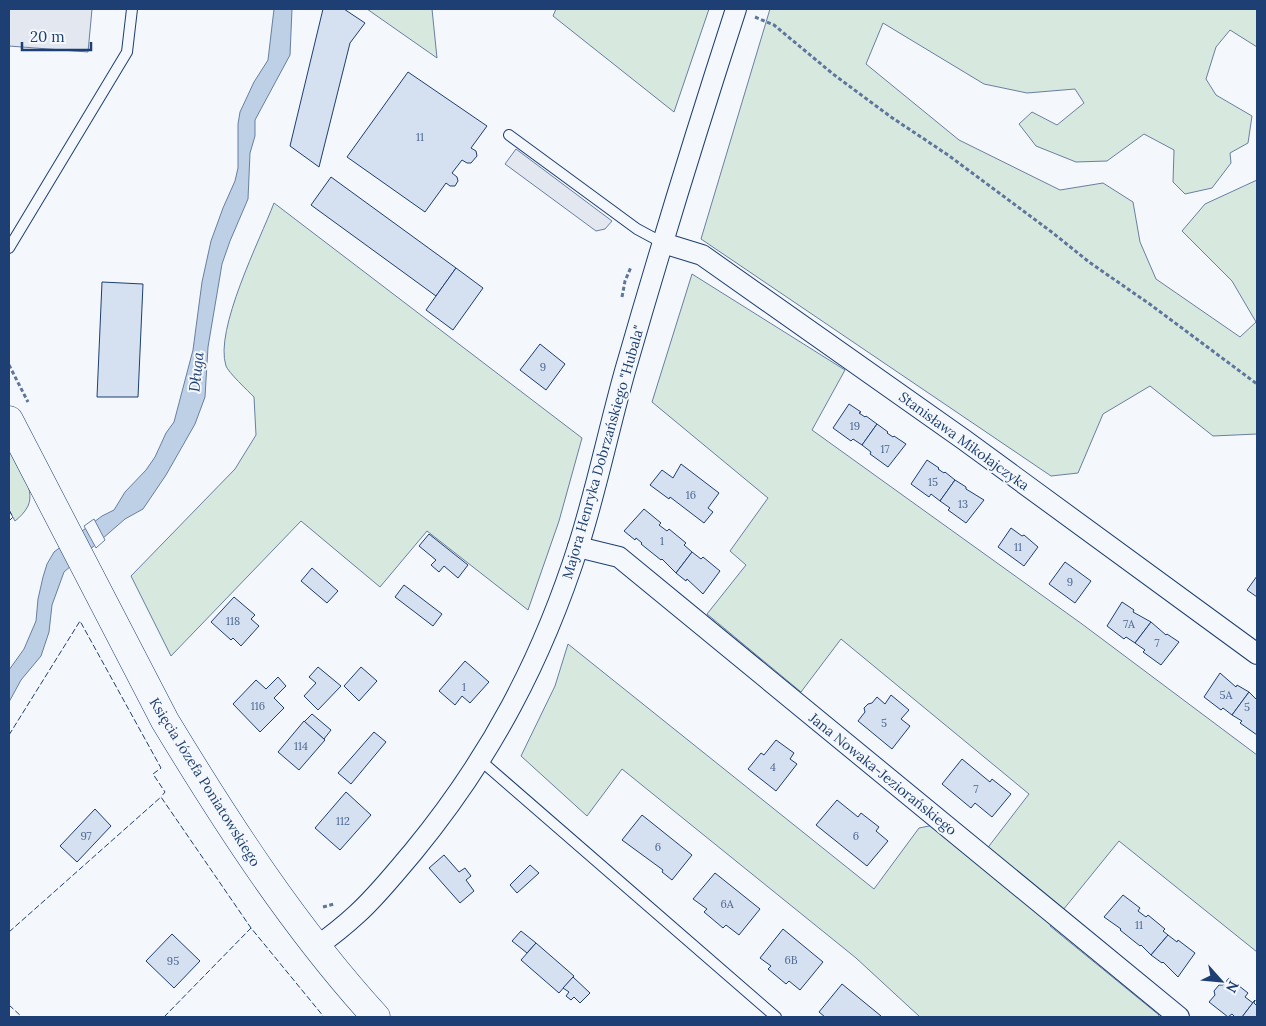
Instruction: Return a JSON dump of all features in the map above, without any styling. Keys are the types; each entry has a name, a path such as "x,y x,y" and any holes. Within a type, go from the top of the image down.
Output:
{"street":[{"name":"Majora Henryka Dobrzańskiego \"Hubala\"","path":"316,947 355,916 380,891 426,836 480,760 534,664 549,629 578,546 662,243 736,9"},
{"name":"Stanisława Mikołajczyka","path":"662,243 702,255 963,440 1257,654"},
{"name":"Księcia Józefa Poniatowskiego","path":"9,420 165,721 187,758 260,869 316,947 376,1017"},
{"name":"Jana Nowaka-Jeziorańskiego","path":"578,546 619,557 1179,1017"}],"lane":[{"path":"9,248 127,52 132,9"},
{"path":"509,135 637,229 662,243"},
{"path":"480,760 776,1017"}],"path":[{"path":"736,9 774,25 833,74 892,118 948,155 1089,262 1151,305 1257,384"},
{"path":"323,907 338,902"}],"shaded area":[{"path":"9,9 92,9 88,52 9,46"},
{"path":"367,9 432,9 437,58"},
{"path":"556,9 709,9 674,112 553,16"},
{"path":"770,9 1257,9 1257,47 1230,30 1216,47 1206,79 1216,95 1252,116 1248,143 1230,153 1231,163 1212,188 1185,194 1173,182 1174,150 1144,134 1107,161 1076,162 1036,146 1019,124 1032,112 1057,125 1084,103 1075,89 1027,93 984,84 883,23 866,64 959,140 1060,190 1103,183 1133,202 1140,242 1156,279 1240,337 1256,322 1232,281 1182,231 1205,204 1257,180 1257,434 1213,436 1150,386 1103,414 1078,473 1051,476 701,239"},
{"path":"516,149 612,221 605,229 596,231 505,164"},
{"path":"274,203 582,438 559,521 528,610 427,531 380,587 301,521 171,656 131,576 235,469 256,435 254,397 238,382 226,366 224,350 226,331 232,308 249,261"},
{"path":"692,274 845,370 812,430 1082,624 1257,755 1257,952 1119,841 1050,926 1159,1015 1158,1017 920,1017 856,958 622,769 587,816 521,756 555,686 568,644 874,889 919,828 944,823 986,850 1029,794 841,639 801,692 707,614 746,565 730,551 768,498 652,402"},
{"path":"9,448 28,484 30,492 28,506 15,521 9,510"}],"water":[{"name":"Długa","path":"274,9 292,9 290,55 255,120 255,136 250,153 248,199 222,264 208,347 205,397 195,424 166,475 143,509 125,519 64,572 52,605 49,632 41,656 21,680 9,702 9,670 24,649 36,621 43,577 47,564 54,552 102,516 114,510 125,492 146,470 155,457 166,433 174,422 193,350 202,282 211,241 235,181 238,168 238,124 240,112 254,82 268,60"}],"pier":[{"path":"94,519 105,540 96,548 84,526"}],"building":[{"path":"323,9 344,9 365,23 350,43 319,167 290,146"},
{"path":"408,72 487,126 471,148 476,151 477,156 471,163 462,160 452,173 457,177 458,181 455,186 450,186 446,183 425,212 347,157"},
{"path":"331,177 456,268 436,296 311,205"},
{"path":"456,268 483,288 453,330 426,310"},
{"path":"102,282 143,284 138,397 97,397"},
{"path":"540,344 565,364 546,390 520,370"},
{"path":"849,404 861,412 859,413 877,424 862,445 853,439 851,441 833,428"},
{"path":"877,424 887,433 906,444 888,467 870,454 871,452 862,445"},
{"path":"927,460 955,480 940,501 931,494 929,497 911,484"},
{"path":"681,464 719,493 708,508 713,512 704,523 670,497 669,499 650,485 662,470 673,478"},
{"path":"955,480 984,500 966,523 948,510 950,508 940,501"},
{"path":"644,509 661,523 659,525 667,531 669,529 686,543 684,545 692,552 676,573 636,538 635,540 624,531"},
{"path":"1011,528 1022,536 1024,535 1038,547 1024,566 998,547"},
{"path":"429,534 468,565 458,578 444,566 439,572 431,565 436,560 419,546"},
{"path":"692,552 701,559 703,557 720,571 703,594 687,579 686,581 676,573"},
{"path":"1065,562 1091,581 1075,603 1049,584"},
{"path":"312,568 338,591 327,603 301,581"},
{"path":"1257,576 1257,597 1247,590"},
{"path":"404,585 442,614 433,626 395,597"},
{"path":"234,597 255,615 251,619 259,626 241,646 233,638 231,640 211,622"},
{"path":"1122,602 1134,610 1133,612 1151,622 1135,643 1126,637 1124,639 1107,626"},
{"path":"1151,622 1166,635 1179,642 1161,665 1143,652 1145,650 1135,643"},
{"path":"465,661 489,682 470,703 462,696 455,705 439,691"},
{"path":"318,667 341,686 318,710 304,696 316,683 309,677"},
{"path":"361,667 377,681 359,701 344,686"},
{"path":"1220,673 1236,687 1237,685 1249,692 1232,715 1223,708 1221,710 1204,697"},
{"path":"278,677 286,686 274,698 284,708 260,732 233,704 256,680 266,689"},
{"path":"1249,692 1257,700 1257,735 1240,723 1242,721 1232,715"},
{"path":"891,695 909,710 901,719 910,726 892,749 858,721 868,704 872,703 877,697 885,704"},
{"path":"312,714 331,730 324,739 304,722"},
{"path":"304,721 325,740 299,770 278,752"},
{"path":"374,732 386,742 351,784 338,773"},
{"path":"776,740 794,753 790,759 797,764 776,791 748,769 761,753 764,755"},
{"path":"962,759 990,782 992,779 1011,794 992,817 975,803 971,808 942,784"},
{"path":"346,792 371,815 340,850 315,828"},
{"path":"837,800 858,817 861,813 879,827 876,831 888,841 867,866 816,825"},
{"path":"95,809 111,826 77,862 60,846"},
{"path":"642,815 692,855 672,880 662,872 663,870 622,840"},
{"path":"444,855 459,872 465,868 471,876 466,880 474,891 460,903 429,868"},
{"path":"530,865 539,873 517,893 510,885"},
{"path":"715,873 760,909 739,935 726,925 723,928 704,912 707,909 693,899"},
{"path":"1123,895 1140,908 1138,911 1146,917 1148,915 1165,929 1163,931 1168,935 1151,955 1104,917"},
{"path":"783,929 823,962 800,990 789,981 786,984 768,969 771,966 760,958"},
{"path":"521,931 536,943 527,953 512,941"},
{"path":"172,934 200,961 174,988 146,961"},
{"path":"1168,935 1195,953 1178,977 1163,962 1151,955"},
{"path":"536,943 574,976 559,993 521,960"},
{"path":"573,977 590,993 580,1003 574,997 571,1000 566,996 569,992 563,988"},
{"path":"1229,978 1248,993 1245,997 1253,1003 1242,1017 1235,1017 1232,1014 1228,1017 1209,1002 1215,995 1214,991 1219,985 1223,985"},
{"path":"842,984 881,1016 825,1017 819,1012"},
{"path":"1255,1000 1257,1017 1242,1017"}],"fence":[{"path":"9,510 13,517 9,521"},
{"path":"9,735 80,621 161,768 153,774 165,792 161,797"},
{"path":"9,932 161,797 251,928"},
{"path":"164,1017 251,928 324,1017"},
{"path":"9,1005 22,1017"}]}
